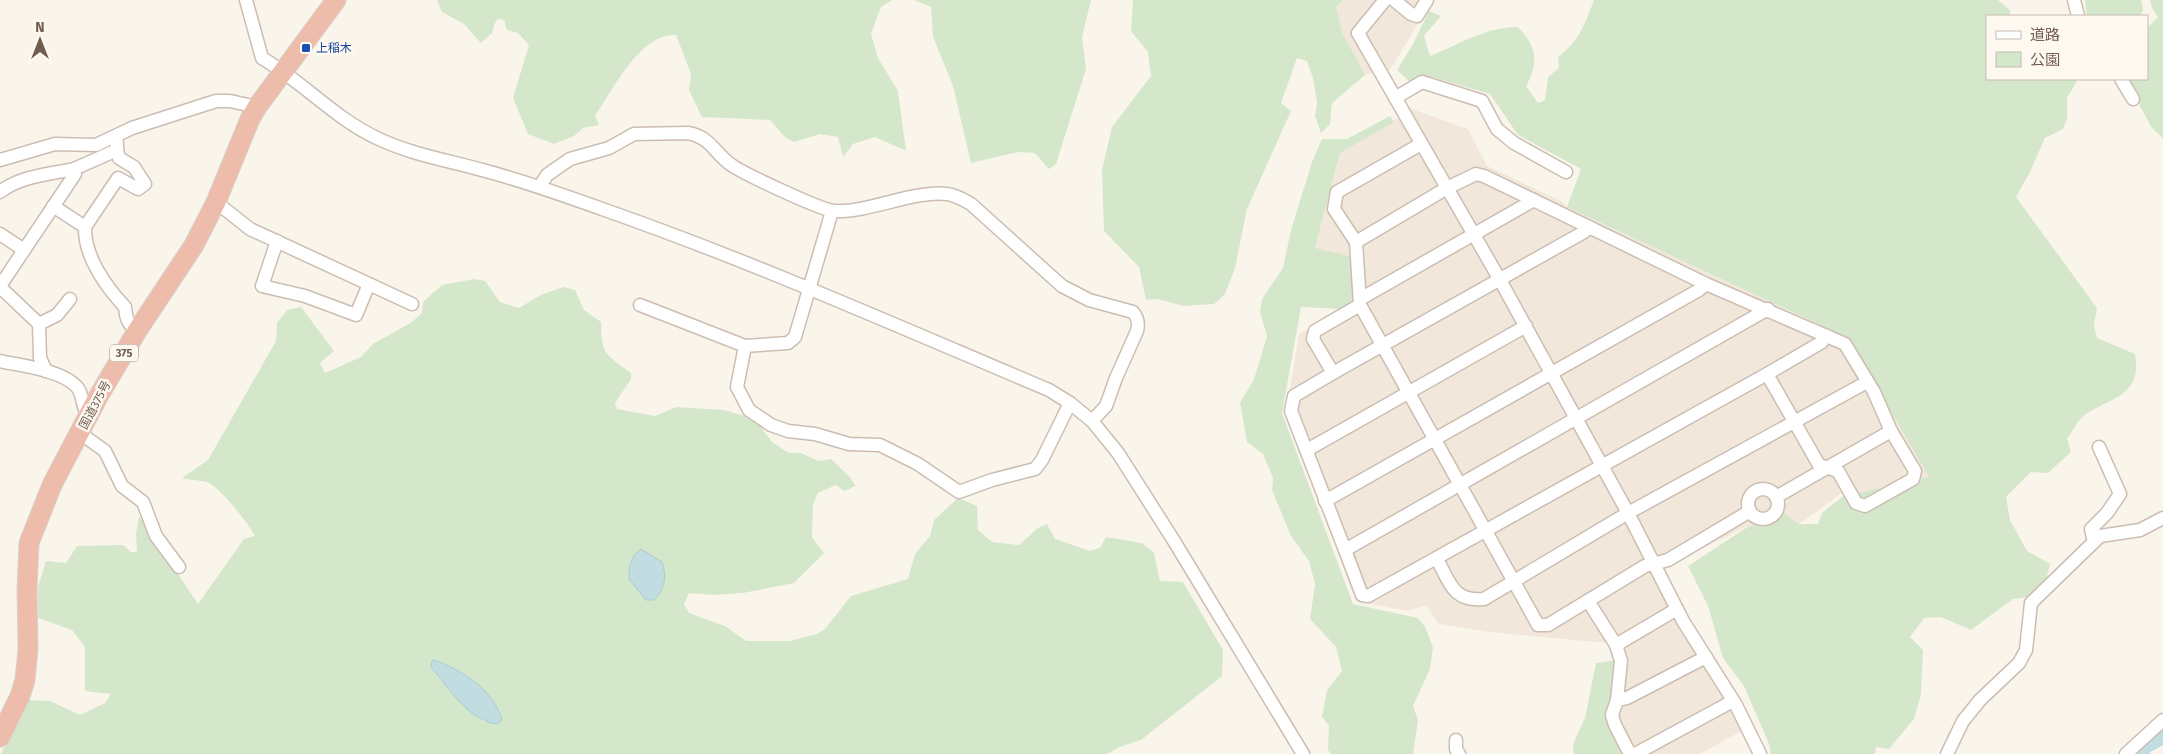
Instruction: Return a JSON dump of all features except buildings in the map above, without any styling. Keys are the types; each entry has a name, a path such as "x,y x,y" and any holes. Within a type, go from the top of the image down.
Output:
{"highway":[{"name":"国道375号","path":"0,738 25,680 28,649 27,590 29,543 52,485 137,331 194,245 216,202 250,119 257,107 282,70 298,53 336,0"}],"street":[{"path":"246,0 262,58 282,70 335,113 378,139 412,152 540,186 671,233 809,288 1049,390 1070,403 1092,421 1118,453 1169,533 1303,754"},
{"path":"1384,0 1358,33 1526,326 1655,563 1677,609 1733,701 1760,754"},
{"path":"1394,0 1411,14 1417,16 1427,0"},
{"path":"2074,0 2078,15"},
{"path":"2122,80 2133,99"},
{"path":"1395,98 1422,82 1482,101 1497,129 1514,143 1566,172"},
{"path":"0,160 56,144 96,145 105,142 116,134 216,101 230,101 257,107"},
{"path":"540,186 547,175 570,159 609,148 634,134 688,133 696,134 708,141 719,154 736,168 832,211 854,209 926,195 946,193 957,196 972,204 1062,286 1089,300 1133,312 1138,323 1137,331 1106,406 1092,421"},
{"path":"116,134 119,158 134,167 145,184 138,189 118,178 85,227 85,235 96,265 112,294 126,308 126,319 129,325 137,331"},
{"path":"1421,144 1337,192 1334,209 1356,242 1360,302 1433,439 1538,625 1548,625 1645,566 1668,560 1750,511"},
{"path":"0,192 7,187 28,179 74,169 117,150"},
{"path":"46,371 40,358 39,324 0,286 75,174 74,169"},
{"path":"1356,242 1447,188 1476,174 1484,176 1706,284 1768,309 1845,344 1867,382 1891,431 1915,470 1913,478 1865,506 1856,503 1838,471 1819,465 1767,374"},
{"path":"1333,373 1313,339 1315,331 1360,302 1534,200"},
{"path":"216,202 250,229 412,304"},
{"path":"53,206 85,227"},
{"path":"640,305 745,346 791,342 795,337 832,211"},
{"path":"1589,227 1584,232 1294,396 1291,411 1362,595 1368,596 1486,532 1602,465 1767,374 1822,342 1825,335"},
{"path":"0,234 24,250"},
{"path":"277,242 262,286 305,296 356,315 369,284"},
{"path":"1325,501 1699,290 1706,284"},
{"path":"39,324 57,315 70,299"},
{"path":"1345,550 1768,309"},
{"path":"1306,450 1526,326"},
{"path":"745,346 737,387 749,410 771,425 788,431 815,434 849,444 880,445 918,464 959,492 992,480 1035,469 1042,460 1070,403"},
{"path":"0,362 46,371 68,380 79,388 85,412 90,415"},
{"path":"1437,559 1454,589 1463,598 1472,600 1484,599 1628,513 1867,382"},
{"path":"1776,497 1891,431"},
{"path":"80,433 105,452 122,486 143,502 156,536 178,567"},
{"path":"2094,542 2091,529 2120,494 2099,447"},
{"path":"1767,490 1776,497 1777,508 1770,517 1759,518 1750,511 1748,500 1756,491 1767,490"},
{"path":"1947,754 1963,721 1980,700 2019,663 2026,650 2031,603 2100,536 2140,530 2163,518"},
{"path":"1588,601 1616,646 1621,662 1617,700 1612,714 1615,725 1630,754"},
{"path":"1616,646 1677,609"},
{"path":"1617,700 1627,698 1706,657"},
{"path":"1636,754 1733,701"},
{"path":"2126,754 2163,720"},
{"path":"1456,740 1456,749 1459,754"}],"shaded area":[{"path":"1343,0 1432,0 1390,70 1365,75 1342,32 1336,7"},
{"path":"1412,109 1468,129 1487,166 1561,201 1567,207 1848,338 1929,477 1852,507 1842,493 1799,524 1774,524 1763,527 1748,526 1671,564 1664,570 1687,621 1752,725 1700,754 1624,754 1608,719 1617,661 1607,643 1490,632 1439,624 1426,605 1408,611 1360,602 1286,412 1299,334 1354,303 1315,249 1340,153"}],"green space":[{"path":"437,0 892,0 881,7 871,34 878,58 898,91 906,151 875,137 853,144 843,157 838,137 820,134 794,142 785,137 770,120 702,117 689,90 691,74 676,35 663,37 651,43 639,53 619,79 595,116 599,125 583,128 574,136 554,144 528,134 513,98 529,45 518,33 507,30 504,20 498,19 492,33 481,43 464,24 442,12"},
{"path":"914,0 1091,0 1082,37 1086,69 1056,164 1049,169 1035,153 1018,152 971,163 953,86 933,37 931,7"},
{"path":"1133,0 1343,0 1336,7 1342,32 1365,75 1332,103 1330,124 1321,133 1315,116 1317,103 1313,78 1307,61 1297,58 1281,103 1291,111 1247,209 1235,268 1225,294 1214,304 1184,306 1158,299 1146,300 1139,267 1104,231 1102,170 1112,127 1151,76 1148,52 1131,31"},
{"path":"1594,0 1998,0 2010,10 2010,15 1986,15 1986,80 2077,80 2067,98 2067,118 2063,129 2045,138 2030,172 2016,197 2097,308 2094,325 2097,338 2135,354 2136,368 2134,378 2124,393 2080,419 2067,439 2071,452 2048,473 2031,472 2006,497 2010,520 2027,551 2050,564 2045,584 2029,597 2013,599 1971,630 1941,617 1924,618 1910,637 1923,650 1921,694 1914,719 1889,749 1876,747 1875,754 1771,754 1769,744 1744,686 1723,658 1708,606 1688,566 1749,526 1763,527 1774,524 1783,512 1799,524 1818,524 1822,513 1842,497 1929,477 1848,338 1567,207 1581,169 1518,135 1490,94 1425,75 1410,82 1397,70 1413,44 1429,11 1441,16 1424,36 1430,56 1484,33 1518,27 1529,41 1534,55 1533,69 1526,86 1538,103 1545,100 1548,77 1559,68 1558,57 1571,45 1584,24"},
{"path":"2085,0 2141,0 2143,9 2141,15 2087,15"},
{"path":"2150,0 2163,0 2163,138 2152,128 2126,80 2148,80 2148,26 2158,17 2152,8"},
{"path":"1390,116 1394,122 1340,153 1315,248 1353,257 1354,303 1341,309 1301,307 1282,413 1353,604 1418,618 1425,627 1433,647 1430,669 1413,706 1418,720 1413,754 1331,754 1328,750 1329,726 1322,717 1327,690 1342,671 1336,647 1310,619 1315,584 1309,561 1291,536 1272,490 1273,478 1263,454 1247,442 1240,403 1254,379 1267,336 1260,312 1262,299 1283,268 1291,230 1312,162 1322,139 1347,139"},
{"path":"474,279 485,281 500,302 519,308 541,295 563,287 575,290 584,310 601,322 602,341 607,353 631,373 631,379 615,403 617,409 655,416 676,407 724,410 745,416 760,426 772,442 789,453 801,453 818,461 831,459 849,476 856,486 844,491 836,485 818,493 813,505 812,537 824,553 794,583 743,593 714,595 689,593 684,604 689,613 725,626 746,641 790,641 817,634 825,629 851,596 908,579 915,554 930,536 934,520 958,498 977,506 978,530 992,542 1019,545 1038,528 1047,524 1055,539 1090,551 1100,548 1106,537 1142,543 1154,553 1160,581 1183,582 1223,650 1222,676 1141,740 1120,747 1107,754 1,754 27,700 50,701 80,715 105,703 111,694 85,691 85,647 72,630 38,618 38,587 46,561 66,563 77,546 123,545 131,552 137,552 136,534 139,516 198,604 244,539 255,536 247,523 221,492 209,483 182,478 208,460 276,341 277,323 287,310 301,307 334,351 320,363 325,373 361,357 373,344 412,322 422,313 423,302 442,285","holes":["442,663 476,684 501,715 484,722 459,701 431,667"]},
{"path":"1617,660 1608,719 1624,754 1574,754 1573,744 1585,718 1596,663"}],"water":[{"path":"641,549 662,562 664,567 665,578 663,587 654,600 646,600 629,579 631,562 634,555"},
{"path":"434,660 455,669 476,682 492,699 502,720 497,724 487,722 468,710 431,667"}],"waterway":[{"path":"2139,754 2144,745 2163,735"}],"place":[{"name":"上稲木","path":"306,48"}]}
